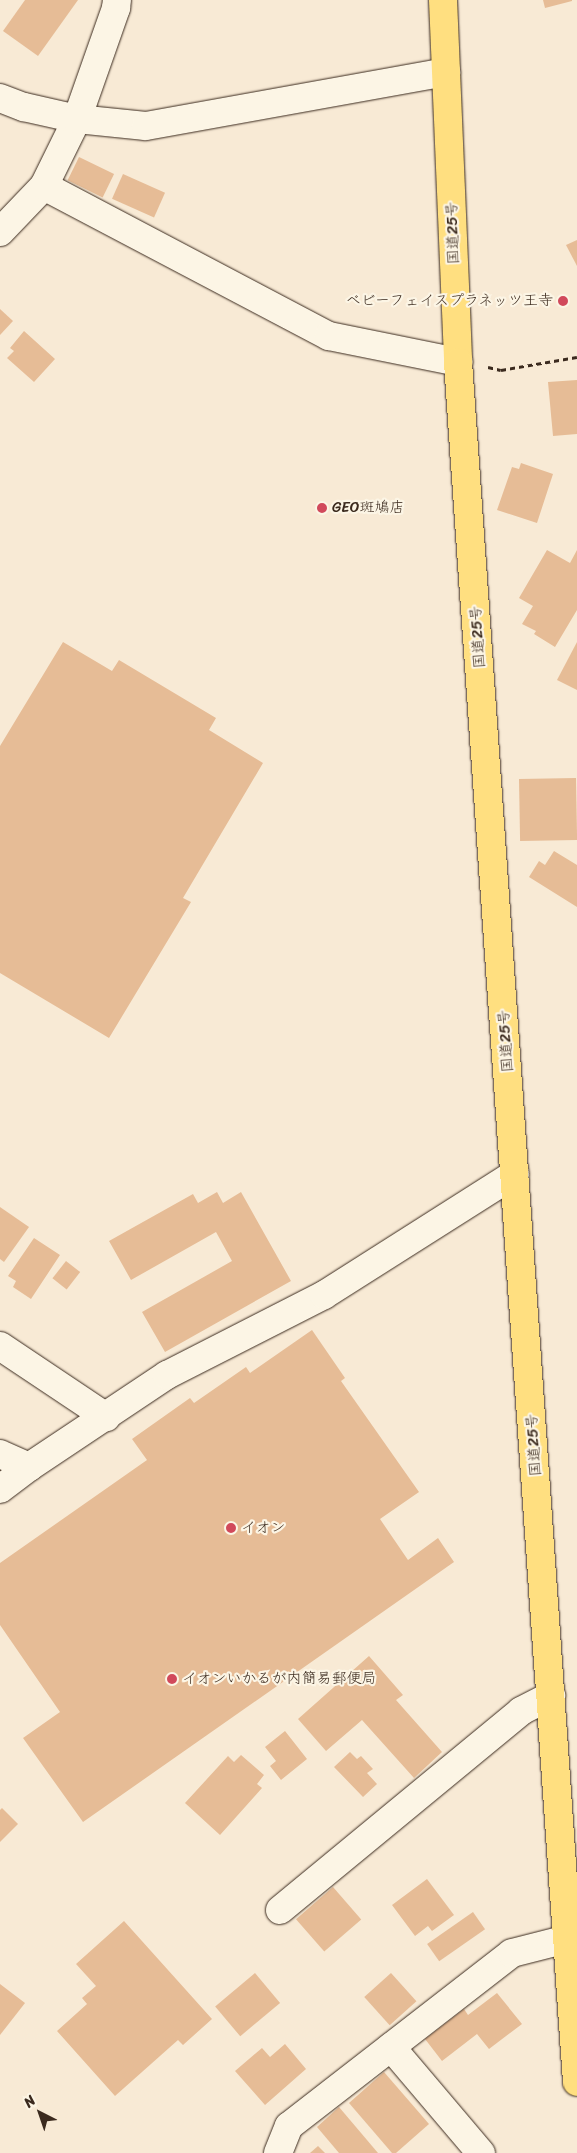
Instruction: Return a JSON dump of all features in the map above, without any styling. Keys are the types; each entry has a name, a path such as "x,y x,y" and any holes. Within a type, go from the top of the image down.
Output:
{"highway":[{"name":"国道25号","path":"442,0 458,362 516,1174 577,2082"}],"street":[{"path":"0,232 44,186 77,119 116,8 116,0"},
{"path":"0,98 24,107 77,119 146,126 446,72"},
{"path":"44,186 329,336 458,362"},
{"path":"0,1489 167,1375 324,1295 516,1174"},
{"path":"0,1346 106,1417"},
{"path":"0,1454 30,1467"},
{"path":"280,1910 521,1711 551,1696"},
{"path":"278,2153 289,2126 512,1953 567,1939"},
{"path":"391,2047 481,2153"}],"path":[{"path":"458,362 501,370 577,357"}],"building":[{"path":"25,0 78,0 38,56 3,31"},
{"path":"543,0 572,0 572,1 545,8"},
{"path":"79,157 114,174 103,197 68,180"},
{"path":"123,174 165,193 154,217 112,199"},
{"path":"577,240 577,266 566,245"},
{"path":"0,309 13,321 0,335"},
{"path":"24,331 55,359 34,382 7,358 14,351 10,348"},
{"path":"577,380 577,434 553,436 548,382"},
{"path":"521,463 553,474 537,523 497,510 512,467 519,469"},
{"path":"547,550 570,563 577,550 577,610 555,647 534,634 536,631 522,624 533,606 519,598"},
{"path":"63,642 112,671 119,660 216,718 209,730 263,763 183,898 191,902 109,1038 0,973 0,746"},
{"path":"577,642 577,690 557,680"},
{"path":"576,778 577,840 520,841 519,779"},
{"path":"554,851 577,865 577,907 529,877 539,861 545,865"},
{"path":"217,1192 223,1203 241,1192 291,1281 165,1352 142,1312 232,1261 216,1232 131,1280 109,1241 193,1194 198,1203"},
{"path":"0,1207 29,1227 4,1262 0,1259"},
{"path":"34,1238 60,1255 31,1299 13,1287 16,1281 8,1276"},
{"path":"66,1261 80,1272 67,1289 52,1278"},
{"path":"312,1330 345,1378 341,1381 419,1492 380,1519 408,1560 438,1538 454,1562 83,1822 23,1738 60,1712 0,1625 0,1563 147,1460 132,1439 190,1398 194,1403 246,1367 250,1373"},
{"path":"369,1656 403,1695 396,1700 442,1752 414,1778 362,1720 326,1751 298,1719"},
{"path":"285,1731 307,1759 281,1780 270,1766 276,1761 265,1747"},
{"path":"350,1752 357,1759 361,1756 373,1769 367,1773 377,1784 363,1797 334,1767"},
{"path":"241,1755 264,1775 257,1784 262,1788 220,1835 185,1803 228,1756 234,1762"},
{"path":"2,1808 18,1824 0,1842 0,1810"},
{"path":"427,1879 454,1915 432,1931 428,1926 415,1936 392,1905"},
{"path":"333,1887 361,1919 324,1952 296,1919"},
{"path":"473,1912 485,1929 439,1961 427,1944"},
{"path":"124,1921 212,2019 183,2045 178,2040 115,2096 57,2031 87,2004 82,1998 96,1986 76,1964"},
{"path":"255,1973 280,2003 240,2036 215,2006"},
{"path":"391,1973 416,2001 390,2025 364,1997"},
{"path":"0,1984 25,2003 0,2035"},
{"path":"497,1993 522,2024 489,2049 477,2034 442,2061 425,2039 464,2009 468,2015"},
{"path":"285,2044 306,2069 265,2105 235,2071 262,2048 270,2057"},
{"path":"384,2072 429,2124 396,2153 392,2153 349,2103"},
{"path":"339,2107 378,2153 339,2153 317,2127"},
{"path":"318,2146 325,2153 310,2153"}],"place":[{"name":"ベビーフェイスプラネッツ王寺","path":"563,301"},
{"name":"GEO斑鳩店","path":"322,508"},
{"name":"イオン","path":"231,1528"},
{"name":"イオンいかるが内簡易郵便局","path":"172,1679"}]}
